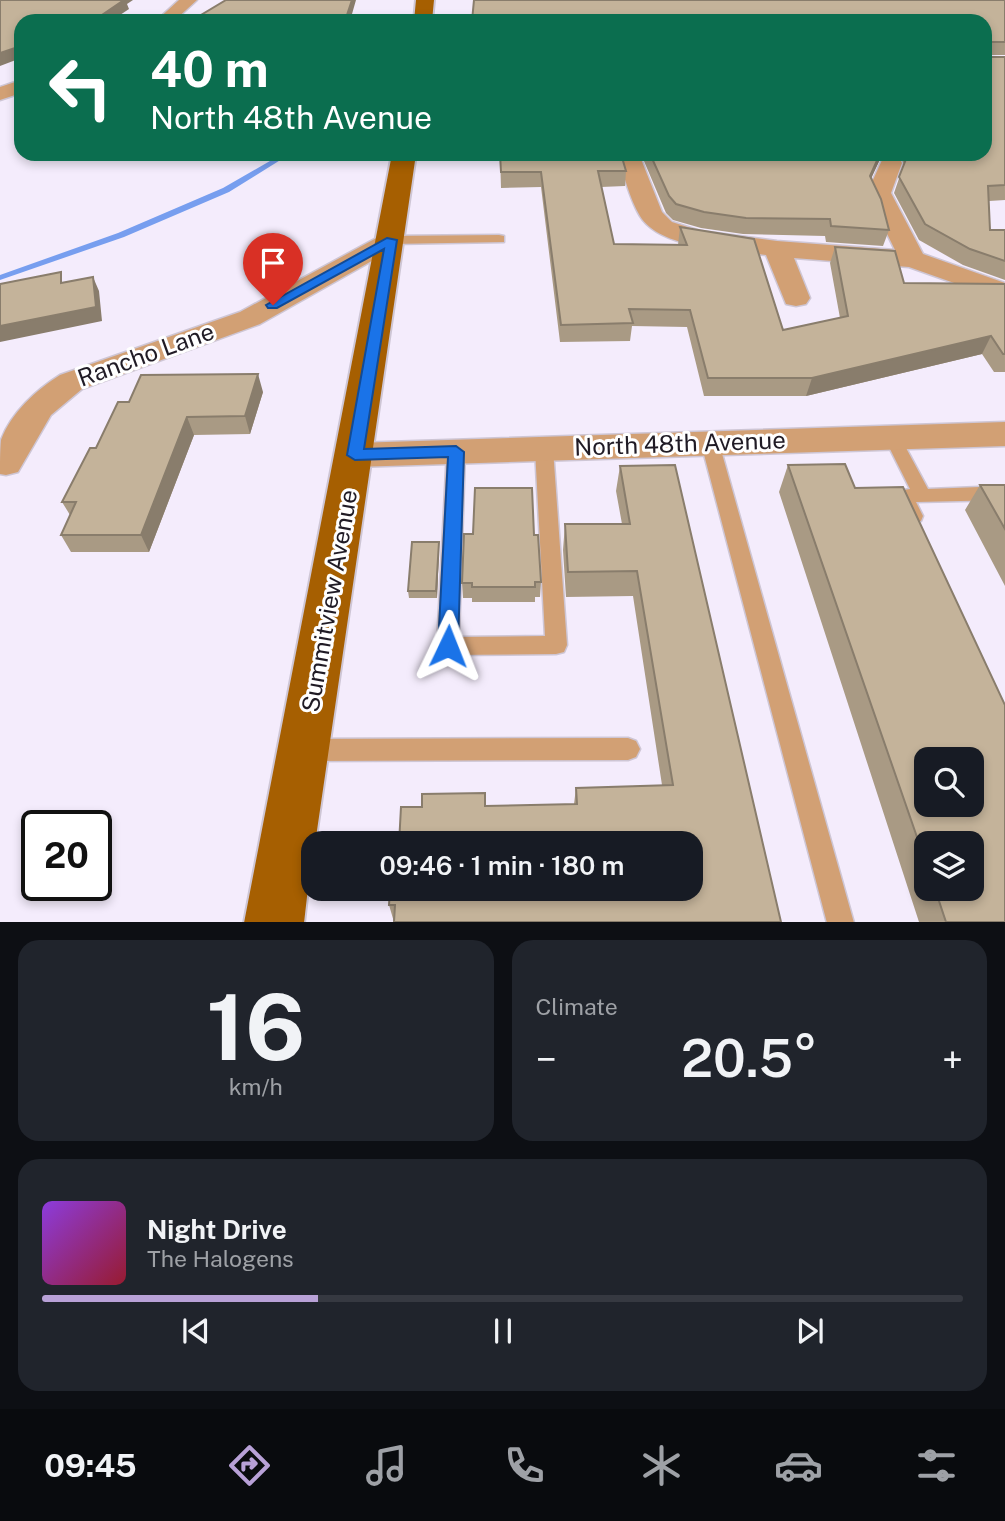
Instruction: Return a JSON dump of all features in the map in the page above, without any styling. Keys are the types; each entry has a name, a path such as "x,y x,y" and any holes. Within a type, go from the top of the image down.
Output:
{"main road":[{"name":"Summitview Avenue","path":"274,922 403,161"}],"street":[{"path":"172,14 189,0"},
{"path":"631,161 650,215 663,227 695,238 776,248 913,259 1005,293"},
{"path":"891,163 879,193 913,259"},
{"name":"Rancho Lane","path":"6,463 31,415 50,393 71,382 250,318 391,240"},
{"path":"776,248 796,298"},
{"name":"North 48th Avenue","path":"355,455 1005,434"}],"lane":[{"path":"391,240 499,239"},
{"path":"892,437 923,496"},
{"path":"710,443 841,922"},
{"path":"456,452 448,646 556,645 544,449"},
{"path":"921,532 904,496 1005,493"},
{"path":"304,750 628,749"}],"building":[{"path":"0,0 124,0 103,14 14,14 14,48 0,53"},
{"path":"226,0 352,0 347,14 203,14"},
{"path":"474,0 1005,0 1005,42 992,42 992,14 473,14"},
{"path":"992,57 1005,57 1005,185 988,186 990,230 1005,230 1005,261 970,249 925,224 899,177 905,161 992,161"},
{"path":"500,161 623,161 626,171 598,171 614,244 687,245 680,227 754,239 783,330 848,316 835,247 895,251 904,283 1005,284 1005,354 991,336 812,378 708,378 690,310 629,309 633,323 561,325 541,172 501,172"},
{"path":"653,161 877,161 870,176 881,199 889,230 831,226 830,219 746,218 704,212 676,204 669,196"},
{"path":"61,272 61,283 93,277 96,307 0,326 0,284"},
{"path":"258,374 245,416 187,417 141,535 61,535 76,502 62,502 90,448 96,448 118,402 129,402 141,375"},
{"path":"845,464 855,488 903,487 1005,705 1005,922 946,922 939,901 984,901 984,831 915,831 788,465"},
{"path":"675,465 781,922 394,922 395,905 389,905 389,901 703,901 703,831 400,831 401,807 422,807 422,794 485,793 485,806 577,804 576,788 673,785 637,571 568,572 565,524 630,524 620,466"},
{"path":"980,485 1005,485 1005,529"},
{"path":"475,488 532,488 534,535 538,535 541,582 535,582 535,587 472,587 472,583 462,583 464,534 473,534"},
{"path":"412,542 439,542 436,591 408,591"}],"waterway":[{"path":"0,278 121,235 226,190 275,161"}],"route":[{"path":"273,305 391,240 355,455 456,452 448,646"}]}
